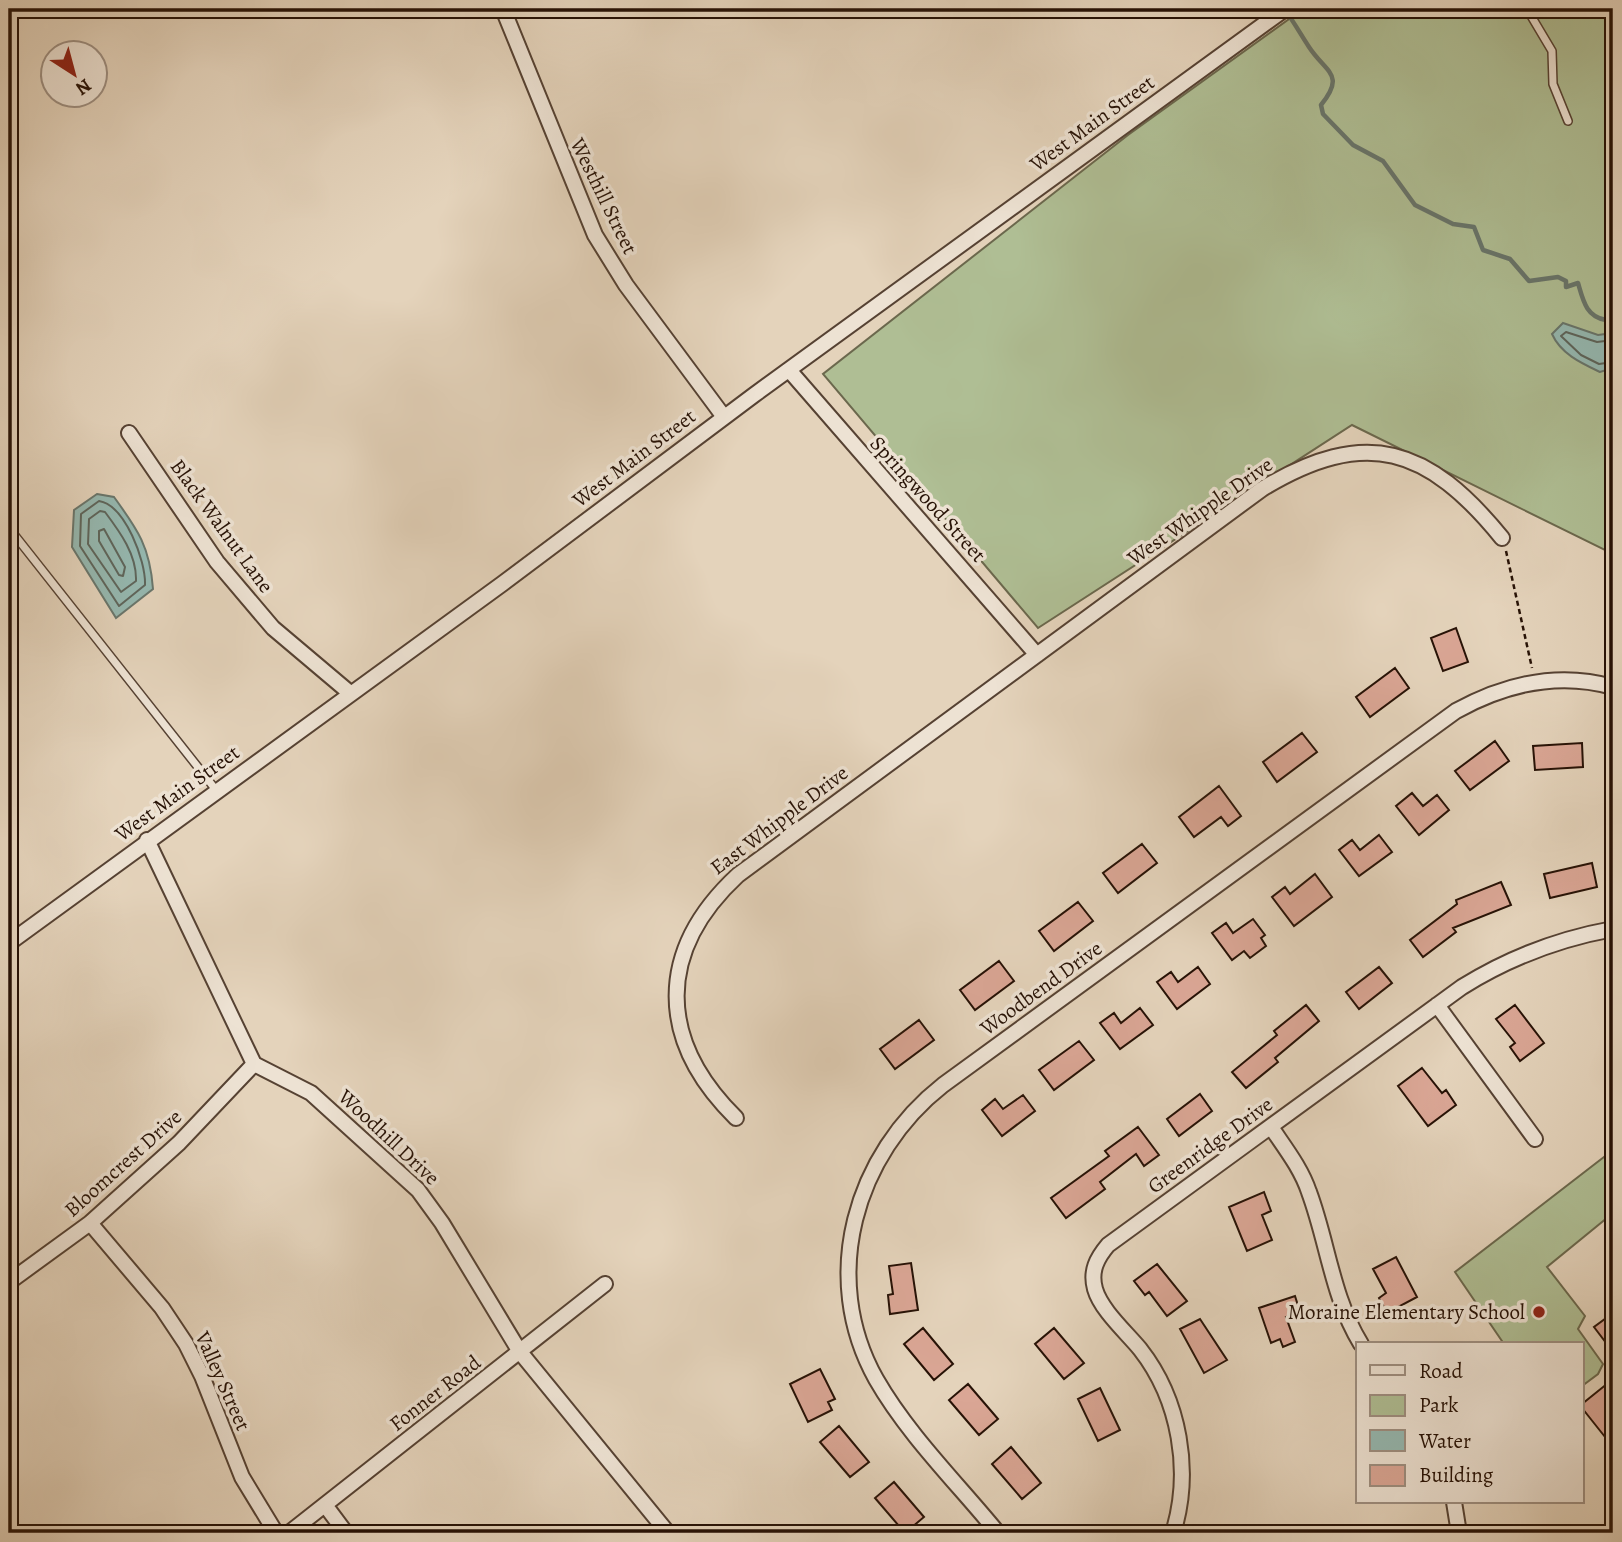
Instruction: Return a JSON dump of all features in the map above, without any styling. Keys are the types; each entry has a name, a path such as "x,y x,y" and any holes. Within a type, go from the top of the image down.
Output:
{"street":[{"name":"Westhill Street","path":"503,9 512,38 595,235 626,285 724,417"},
{"name":"West Main Street","path":"9,943 724,417 1285,9"},
{"name":"Springwood Street","path":"789,370 1037,655"},
{"name":"Black Walnut Lane","path":"129,433 217,562 273,628 350,693"},
{"name":"West Whipple Drive","path":"1037,655 1262,489 1305,465 1333,456 1382,454 1406,459 1431,470 1453,485 1478,508 1503,538"},
{"name":"East Whipple Drive","path":"736,1118 701,1076 687,1049 680,1023 678,971 687,941 699,917 738,875 1037,655"},
{"name":"Woodbend Drive","path":"998,1533 892,1403 870,1367 858,1334 850,1295 850,1240 859,1201 878,1157 901,1123 943,1085 1441,720 1489,694 1534,681 1574,680 1613,687"},
{"path":"147,840 254,1064"},
{"name":"Greenridge Drive","path":"1172,1533 1181,1498 1182,1472 1173,1413 1146,1357 1098,1297 1093,1281 1095,1264 1108,1245 1437,1005 1514,958 1564,940 1613,929"},
{"path":"1437,1005 1535,1139"},
{"name":"Bloomcrest Drive","path":"9,1282 90,1223 179,1143 254,1064"},
{"name":"Woodhill Drive","path":"254,1064 311,1093 418,1190 442,1223 520,1352 668,1533"},
{"path":"1271,1127 1293,1158 1309,1190 1337,1295 1360,1342"},
{"name":"Valley Street","path":"90,1223 162,1308 186,1344 202,1376 242,1477 276,1533"},
{"name":"Fonner Road","path":"289,1533 605,1284"},
{"path":"1454,1504 1459,1533"},
{"path":"325,1505 346,1533"}],"lane":[{"path":"1527,9 1552,51 1553,84 1568,121"},
{"path":"9,528 216,790"}],"path":[{"path":"1503,538 1534,681"}],"green space":[{"path":"1303,9 1613,9 1613,554 1352,425 1038,628 823,374 1128,135"},
{"path":"1613,1150 1613,1213 1547,1267 1585,1316 1578,1329 1603,1364 1598,1374 1584,1384 1584,1342 1503,1342 1455,1272"}],"water":[{"path":"1563,323 1598,335 1613,333 1613,368 1600,372 1566,352 1552,334"},
{"path":"97,494 114,497 130,519 146,550 151,574 153,589 116,618 72,547 74,510"}],"building":[{"path":"1456,628 1468,662 1443,671 1431,638"},
{"path":"1395,668 1409,688 1370,717 1356,697"},
{"path":"1302,733 1317,752 1277,782 1263,762"},
{"path":"1495,741 1509,761 1470,790 1455,771"},
{"path":"1582,743 1583,767 1535,770 1533,746"},
{"path":"1219,786 1241,816 1228,826 1221,817 1194,837 1179,817"},
{"path":"1412,793 1423,806 1437,795 1449,810 1419,835 1396,806"},
{"path":"1379,835 1392,852 1359,876 1339,850 1352,840 1360,850"},
{"path":"1142,844 1157,863 1118,893 1103,873"},
{"path":"1592,863 1597,887 1550,898 1544,874"},
{"path":"1315,874 1332,897 1294,926 1272,897 1285,887 1290,894"},
{"path":"1501,882 1511,905 1453,928 1456,932 1423,957 1410,940 1457,904 1456,900"},
{"path":"1078,902 1093,921 1054,951 1039,931"},
{"path":"1253,919 1265,935 1261,938 1266,946 1250,958 1244,951 1232,960 1212,933 1226,923 1233,933"},
{"path":"999,961 1014,981 975,1010 960,990"},
{"path":"1198,967 1210,984 1177,1009 1157,982 1171,972 1178,982"},
{"path":"1379,967 1392,983 1359,1009 1346,992"},
{"path":"1306,1005 1319,1021 1275,1058 1278,1062 1246,1088 1232,1072 1277,1035 1274,1031"},
{"path":"1515,1005 1544,1043 1520,1061 1510,1047 1515,1043 1496,1019"},
{"path":"1140,1008 1153,1025 1120,1049 1100,1023 1114,1013 1121,1023"},
{"path":"919,1020 934,1040 895,1069 880,1049"},
{"path":"1079,1041 1094,1060 1054,1090 1039,1070"},
{"path":"1422,1068 1442,1093 1446,1090 1456,1105 1428,1126 1398,1086"},
{"path":"1200,1094 1212,1111 1179,1136 1167,1119"},
{"path":"1023,1095 1035,1111 1002,1136 982,1110 995,1099 1003,1109"},
{"path":"1138,1127 1159,1155 1144,1166 1136,1154 1100,1182 1105,1189 1066,1218 1051,1198 1109,1156 1105,1151"},
{"path":"1264,1192 1271,1211 1262,1215 1272,1240 1247,1251 1229,1207"},
{"path":"1396,1257 1417,1297 1387,1313 1379,1298 1386,1293 1373,1269"},
{"path":"911,1263 918,1310 890,1314 888,1295 893,1294 889,1266"},
{"path":"1157,1264 1187,1301 1167,1316 1149,1292 1145,1295 1134,1281"},
{"path":"1295,1296 1300,1312 1286,1317 1295,1342 1283,1347 1280,1339 1271,1343 1259,1308"},
{"path":"1613,1313 1613,1352 1594,1327"},
{"path":"1200,1319 1227,1360 1204,1373 1180,1329"},
{"path":"923,1328 953,1364 934,1380 904,1344"},
{"path":"1054,1328 1084,1363 1064,1379 1035,1344"},
{"path":"820,1369 835,1399 828,1402 832,1410 808,1422 790,1384"},
{"path":"1613,1379 1613,1447 1584,1411 1584,1402"},
{"path":"968,1384 998,1419 979,1435 949,1400"},
{"path":"1100,1388 1120,1430 1098,1441 1078,1399"},
{"path":"839,1426 869,1462 850,1477 820,1442"},
{"path":"1011,1447 1041,1483 1022,1499 992,1464"},
{"path":"894,1482 924,1517 905,1533 875,1498"}],"waterway":[{"path":"1285,10 1309,47 1331,74 1332,87 1321,105 1323,114 1353,145 1383,161 1415,205 1453,224 1474,227 1483,250 1510,259 1529,281 1558,277 1566,281 1566,287 1578,283 1586,307 1594,315 1606,320 1613,315"}],"place":[{"name":"Moraine Elementary School","path":"1539,1312"}]}
